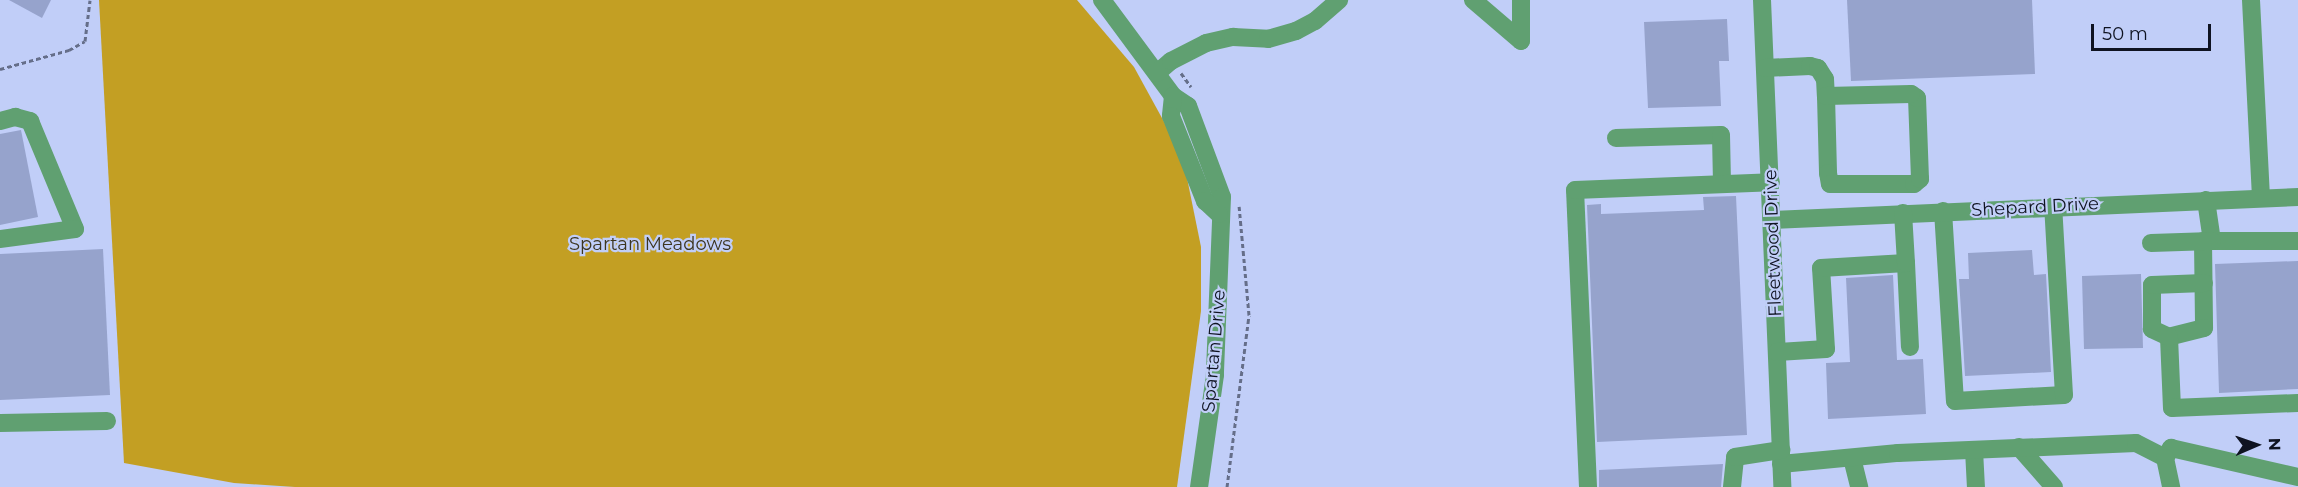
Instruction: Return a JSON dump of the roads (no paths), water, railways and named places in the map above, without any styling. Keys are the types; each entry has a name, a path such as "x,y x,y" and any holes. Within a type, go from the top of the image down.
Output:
{"street":[{"name":"Spartan Drive","path":"1102,0 1173,96 1188,106 1222,197 1219,214 1220,291 1215,375 1199,487"},
{"path":"1157,73 1171,61 1206,43 1233,37 1268,39 1296,31 1315,21 1339,0"},
{"path":"1473,0 1521,41 1521,0"},
{"name":"Fleetwood Drive","path":"1762,0 1782,487"},
{"path":"2252,0 2261,198"},
{"path":"1765,68 1818,68 1825,80 1830,184 1914,184 1920,179 1917,98 1911,94 1826,96"},
{"path":"0,121 15,117 30,121 75,229 0,239"},
{"path":"1616,138 1721,135 1722,184"},
{"path":"1588,487 1575,190 1771,182"},
{"path":"1878,185 1879,214"},
{"name":"Shepard Drive","path":"1772,220 2298,196"},
{"path":"2204,283 2152,285 2152,329 2169,337 2204,328 2206,200"},
{"path":"1943,211 1955,401 2064,395 2053,206"},
{"path":"1903,213 1910,347"},
{"path":"2151,243 2298,241"},
{"path":"1777,352 1826,349 1821,268 1906,263"},
{"path":"2169,337 2172,408 2298,403"},
{"path":"0,423 107,421"},
{"path":"1732,487 1735,457 1852,458 2019,447 2136,443 2164,458"},
{"path":"2019,447 2054,487"},
{"path":"2170,487 2164,458 2171,448 2298,477"},
{"path":"1974,450 1976,487"},
{"path":"1852,458 1859,487"}],"park label":[{"name":"Spartan Meadows","path":"650,244"}]}
